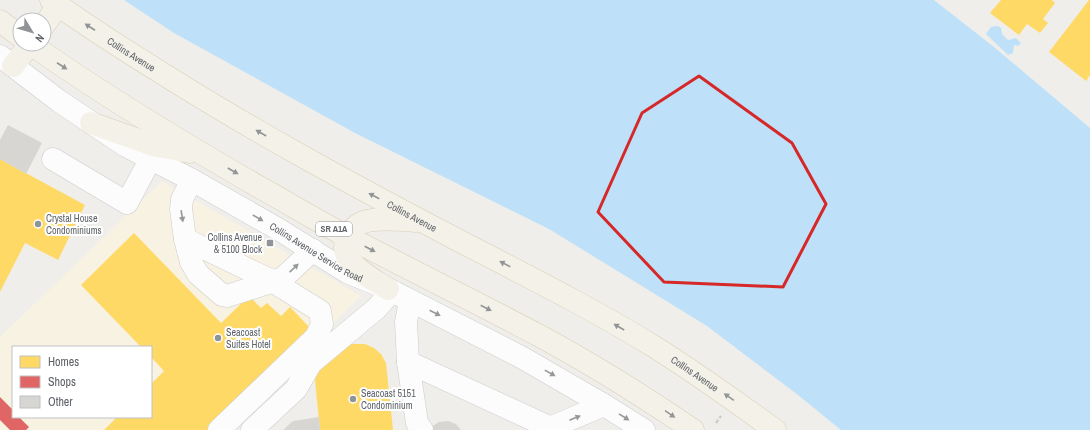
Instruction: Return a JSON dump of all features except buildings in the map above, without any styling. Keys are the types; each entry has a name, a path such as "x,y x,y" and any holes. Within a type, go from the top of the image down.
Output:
{"main road":[{"path":"50,12 55,3"},
{"name":"Collins Avenue","path":"55,3 134,56 199,96 316,164 421,221 553,289 651,345 695,373 763,426"},
{"path":"0,21 12,30"},
{"path":"7,61 19,52"},
{"name":"SR A1A","path":"42,52 132,112 202,154 348,237 545,339 626,386 693,430"},
{"path":"92,123 153,145 202,154"},
{"path":"397,294 356,267 345,252 345,244 353,228 360,223 370,220 421,221"}],"street":[{"name":"Collins Avenue Service Road","path":"7,61 59,101 126,146 192,180 278,229 347,272 397,294 521,357 644,430"},
{"path":"53,159 127,203 150,158"},
{"path":"192,180 182,199 181,209 191,262 198,274 222,295 227,296 283,278 313,250"},
{"path":"186,239 272,281 320,311 322,324 316,337 219,430"},
{"path":"252,430 296,389 311,363 377,308 397,294 406,322 408,362 416,423 422,430"},
{"path":"408,362 548,429 604,405"}],"path":[{"path":"716,423 722,414"}],"highlighted area":[{"path":"699,76 792,143 826,204 783,287 664,282 598,212 642,113"}],"shaded area":[{"path":"162,181 361,296 226,430 0,430 0,337"}],"water":[{"path":"124,0 934,0 994,47 1090,128 1090,430 841,430 798,395 707,326 549,229 355,133 174,33"},
{"path":"998,26 1001,28 1002,34 1008,40 1016,38 1021,43 1018,46 1014,45 1013,53 1008,55 986,34 991,27"}],"place":[{"name":"Crystal House Condominiums","path":"38,224"},
{"name":"Collins Avenue & 5100 Block","path":"270,243"},
{"name":"Seacoast Suites Hotel","path":"218,338"},
{"name":"Seacoast 5151 Condominium","path":"353,399"}]}
